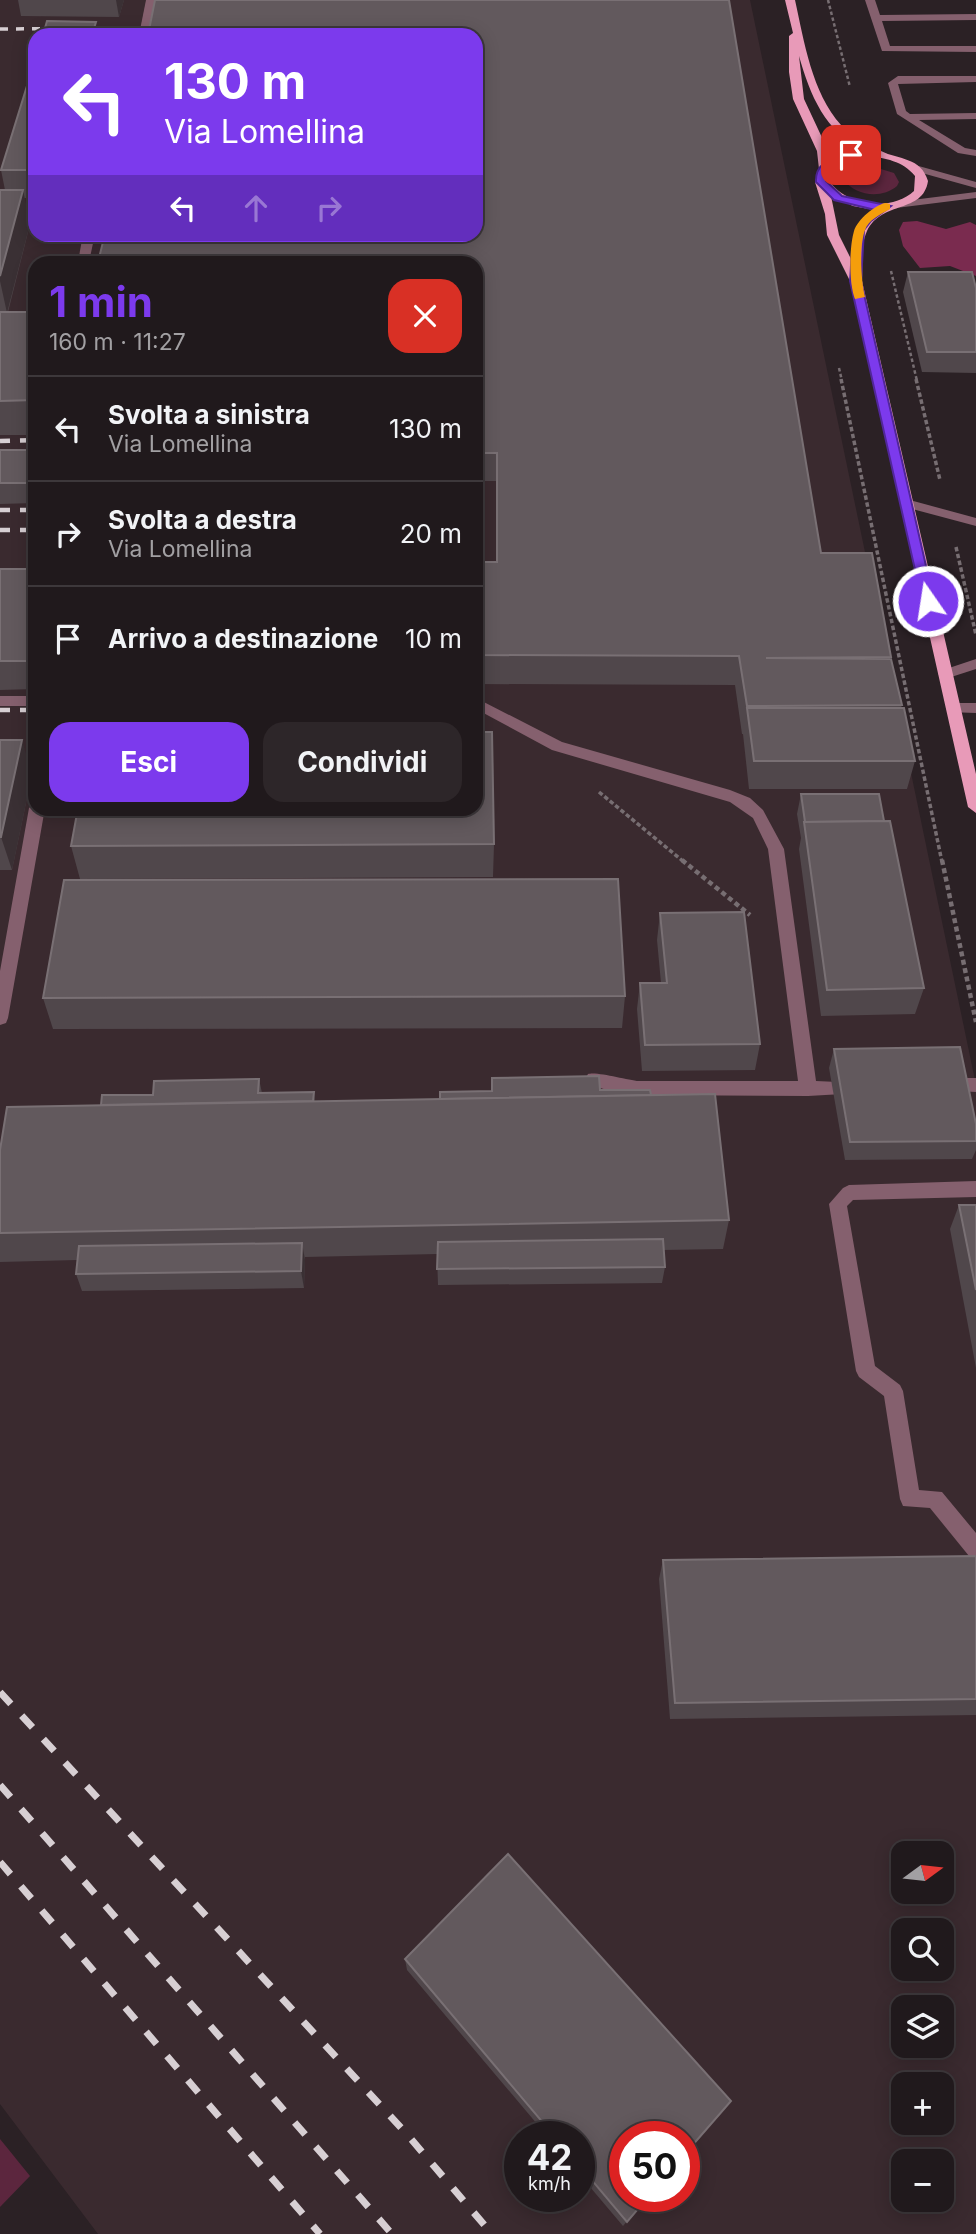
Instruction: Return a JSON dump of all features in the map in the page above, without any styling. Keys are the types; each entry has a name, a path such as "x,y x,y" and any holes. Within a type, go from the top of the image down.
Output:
{"main road":[{"path":"790,0 814,83 831,119 854,141 915,168 922,177 924,186 919,194 910,201 891,206 867,219 859,230 856,281"},
{"path":"795,22 793,60 800,104 823,146 824,168"},
{"path":"889,156 851,155 837,158 824,168 821,182 831,214 833,235 856,281 976,807"},
{"path":"821,182 838,198 869,206 891,206"}],"street":[{"path":"146,28 152,0"},
{"path":"870,0 886,48 976,49"},
{"path":"875,18 976,17"},
{"path":"976,79 894,80 901,112 962,151 976,153"},
{"path":"907,117 976,116"},
{"path":"915,168 976,185"},
{"path":"891,206 976,195"},
{"path":"0,211 28,211"},
{"path":"906,503 976,522"},
{"path":"945,674 976,664"},
{"path":"0,701 28,701"},
{"path":"483,705 557,746 743,800 756,810 769,827 776,849 808,1089"},
{"path":"953,708 976,708"},
{"path":"0,1018 36,816"},
{"path":"594,1079 639,1088 878,1087"},
{"path":"934,1086 976,1084"},
{"path":"976,1189 849,1193 838,1204 866,1371 893,1391 910,1499 935,1499 976,1549"}],"path":[{"path":"891,270 976,635"},
{"path":"837,356 976,1022"},
{"path":"598,791 757,921 787,929"}],"shaded area":[{"path":"0,0 750,0 976,1085 976,2234 98,2234 0,2104"},
{"path":"871,166 894,173 899,182 897,186 884,193 869,194 855,190 844,180 848,171"},
{"path":"917,221 946,229 970,222 976,225 976,276 950,266 920,268 903,246 899,230 903,222"},
{"path":"0,2139 30,2176 0,2207"}],"building":[{"path":"155,0 729,0 821,553 872,553 891,657 766,658 891,659 902,705 747,706 739,656 483,655 483,562 497,562 497,453 483,453 483,256 100,256 103,242 483,242 483,28 149,28"},
{"path":"47,21 96,22 94,28 45,28"},
{"path":"28,83 28,170 1,170"},
{"path":"0,190 23,190 0,276"},
{"path":"908,272 972,272 976,288 976,352 927,352"},
{"path":"0,312 28,312 28,400 0,401"},
{"path":"0,450 28,450 28,483 0,483"},
{"path":"0,569 28,569 28,661 0,661"},
{"path":"747,708 904,708 915,761 754,761"},
{"path":"483,732 492,732 494,844 71,846 77,816 483,816"},
{"path":"0,740 22,740 1,837 0,837"},
{"path":"801,794 879,794 884,821 805,822"},
{"path":"890,821 924,988 827,990 804,822"},
{"path":"618,879 625,996 43,998 64,880"},
{"path":"744,912 760,1044 645,1045 640,983 667,983 660,913"},
{"path":"960,1047 976,1124 976,1141 850,1142 834,1049"},
{"path":"599,1076 600,1090 650,1090 651,1095 440,1099 440,1092 492,1091 492,1078"},
{"path":"259,1079 258,1093 314,1092 313,1101 101,1105 102,1095 153,1095 154,1081"},
{"path":"715,1094 729,1220 0,1233 0,1150 7,1107"},
{"path":"959,1205 976,1205 976,1290"},
{"path":"663,1239 665,1267 437,1269 438,1242"},
{"path":"302,1243 301,1271 76,1274 79,1246"},
{"path":"976,1556 976,1699 675,1703 663,1560"},
{"path":"508,1854 731,2101 700,2137 700,2121 609,2121 609,2201 595,2184 595,2121 542,2121 405,1959"},
{"path":"619,2212 635,2212 627,2222"}],"railway":[{"path":"0,29 28,29"},
{"path":"0,441 28,440"},
{"path":"0,510 28,510"},
{"path":"0,530 28,530"},
{"path":"0,710 28,710"},
{"path":"0,1692 405,2132 492,2234"},
{"path":"0,1785 392,2234"},
{"path":"0,1862 320,2234"}],"slow traffic":[{"path":"859,297 856,281 859,230 867,219 886,206 883,206"}],"route":[{"path":"851,155 837,158 826,165 821,173 821,182 838,198 869,206 886,206 867,219 859,230 856,281 928,601"}]}
